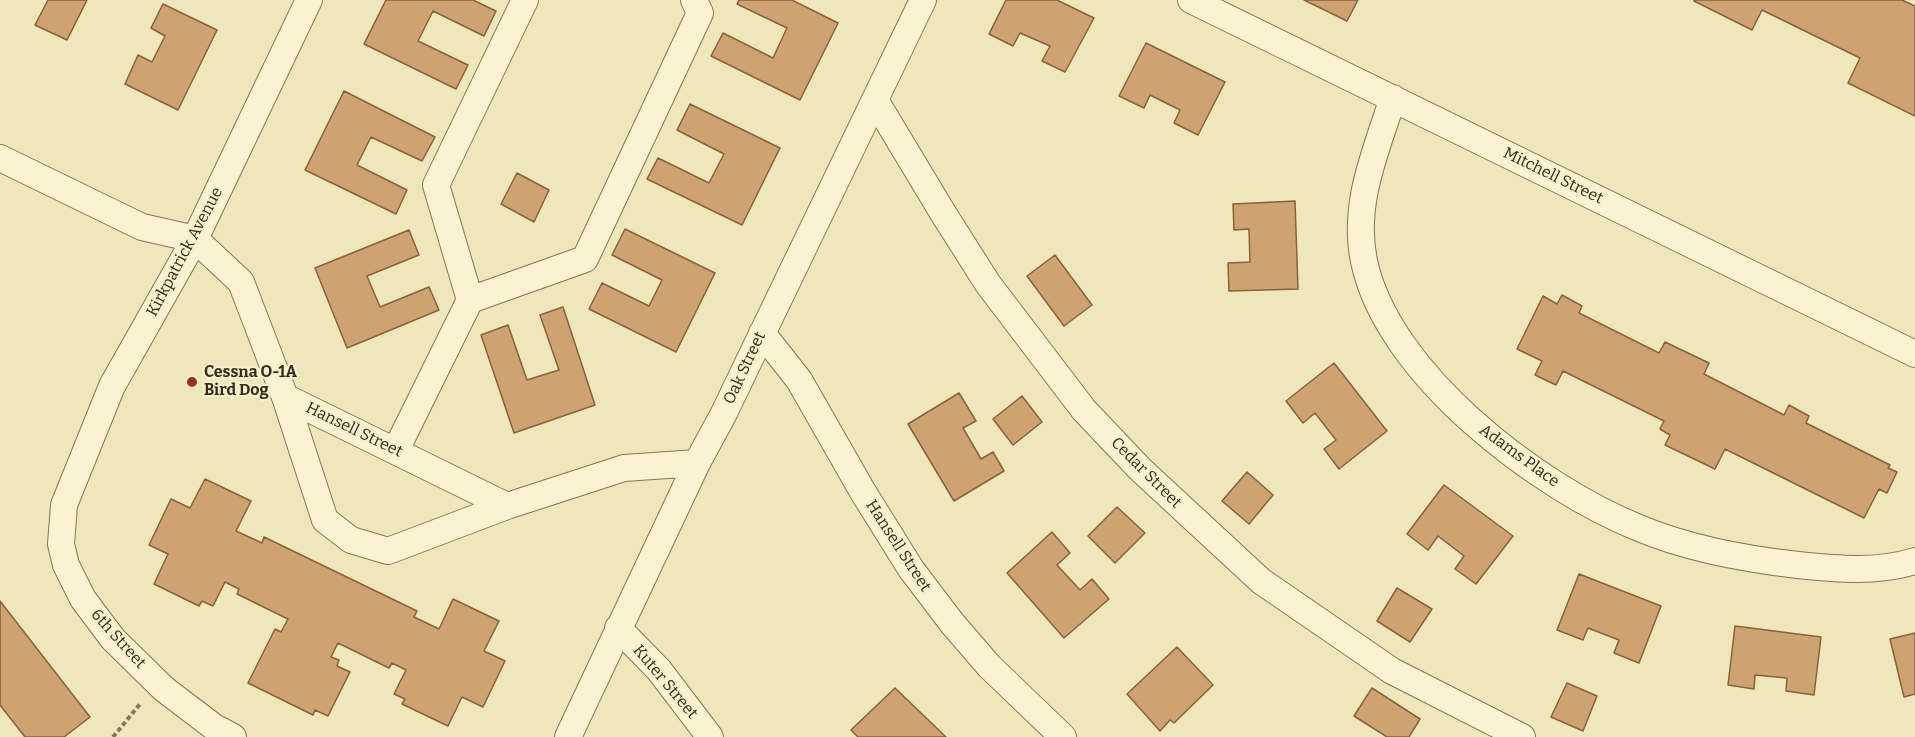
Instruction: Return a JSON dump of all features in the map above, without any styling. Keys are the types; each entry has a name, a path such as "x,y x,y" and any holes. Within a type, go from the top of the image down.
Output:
{"street":[{"name":"Kirkpatrick Avenue","path":"64,505 112,386 195,238 309,0"},
{"path":"396,450 470,300 436,185 525,0"},
{"path":"470,300 585,259 700,14 694,0"},
{"name":"Oak Street","path":"568,737 697,463 723,415 923,0"},
{"name":"Mitchell Street","path":"1191,0 1915,354"},
{"name":"Adams Place","path":"1393,98 1364,192 1360,214 1360,237 1364,260 1369,282 1380,308 1400,341 1419,368 1464,415 1537,473 1604,512 1639,529 1676,541 1754,560 1838,569 1877,569 1915,561"},
{"name":"Cedar Street","path":"875,100 988,284 1084,410 1140,470 1261,581 1392,671 1522,737"},
{"path":"0,158 142,227 195,238"},
{"name":"Hansell Street","path":"195,238 241,282 285,397 507,506"},
{"name":"Hansell Street","path":"762,333 799,380 863,492 911,569 952,623 989,666 1064,737"},
{"path":"285,397 325,520 351,540 388,551 507,506 624,468 697,463"},
{"name":"6th Street","path":"64,505 61,544 66,565 83,599 113,639 157,682 214,727 233,737"},
{"name":"Kuter Street","path":"618,628 658,670 710,737"}],"path":[{"path":"113,737 157,682"}],"building":[{"path":"48,0 87,0 67,40 35,25"},
{"path":"386,0 473,0 496,11 484,36 433,11 418,41 468,65 456,89 364,44"},
{"path":"739,0 792,0 838,23 800,100 711,56 723,33 773,58 787,28 737,4"},
{"path":"1006,0 1057,0 1094,18 1065,72 1042,61 1050,46 1020,33 1013,46 989,34"},
{"path":"1304,0 1358,0 1347,21"},
{"path":"1694,0 1902,0 1915,6 1915,116 1848,83 1860,58 1762,10 1752,30"},
{"path":"163,4 217,30 178,110 125,84 138,55 152,62 165,36 151,28"},
{"path":"1146,43 1225,82 1198,135 1174,123 1180,110 1150,95 1144,108 1119,96"},
{"path":"344,91 435,137 422,161 371,137 357,165 407,190 396,214 305,170"},
{"path":"690,104 780,148 742,225 647,179 658,158 709,183 724,154 677,130"},
{"path":"517,173 549,190 534,222 501,204"},
{"path":"1295,201 1298,289 1229,291 1228,263 1250,262 1249,229 1234,230 1233,204"},
{"path":"625,229 715,273 676,352 589,309 602,283 649,306 662,280 612,255"},
{"path":"409,230 419,255 367,276 380,307 429,287 439,310 347,348 315,268"},
{"path":"1055,255 1092,305 1064,326 1027,276"},
{"path":"1562,295 1582,306 1579,313 1659,353 1665,342 1709,363 1704,374 1784,415 1789,405 1809,416 1806,423 1890,465 1888,468 1897,472 1887,493 1879,489 1864,518 1725,449 1715,469 1665,445 1670,435 1660,429 1664,421 1563,371 1556,385 1535,375 1542,361 1517,349 1543,296 1557,304"},
{"path":"563,307 595,405 514,433 481,335 508,325 527,380 559,370 540,315"},
{"path":"1334,363 1387,431 1339,469 1324,449 1336,440 1315,413 1303,423 1286,401"},
{"path":"959,393 976,421 963,428 981,459 993,452 1004,471 954,501 908,424"},
{"path":"1022,396 1042,422 1013,445 993,419"},
{"path":"1247,472 1273,495 1249,524 1222,501"},
{"path":"205,479 251,501 236,531 262,543 264,537 417,611 414,617 439,629 453,599 499,621 484,651 505,661 483,707 462,697 448,726 402,704 405,699 394,694 406,670 392,663 389,668 338,643 331,657 339,660 337,666 350,672 328,716 315,710 313,715 248,683 275,629 281,632 288,619 237,594 239,589 225,582 213,606 202,601 199,606 154,584 168,554 149,545 171,499 190,508"},
{"path":"1444,485 1513,536 1476,584 1455,569 1464,556 1438,536 1428,550 1407,534"},
{"path":"1117,507 1145,533 1115,563 1088,536"},
{"path":"1052,532 1070,553 1057,565 1080,590 1092,579 1109,599 1064,638 1007,573"},
{"path":"1579,574 1661,606 1639,663 1614,653 1619,640 1588,628 1583,640 1557,630"},
{"path":"1397,588 1432,609 1410,642 1377,621"},
{"path":"0,601 90,717 64,737 25,737 0,705"},
{"path":"1735,626 1821,637 1814,695 1786,691 1787,678 1755,675 1754,689 1728,685"},
{"path":"1915,633 1915,694 1904,697 1890,639"},
{"path":"1177,647 1213,685 1174,723 1170,720 1160,731 1127,694"},
{"path":"1567,683 1597,696 1583,731 1551,717"},
{"path":"895,688 946,737 858,737 851,730"},
{"path":"1372,688 1420,719 1409,737 1387,737 1354,716"}],"place":[{"name":"Cessna O-1A Bird Dog","path":"192,382"}]}
